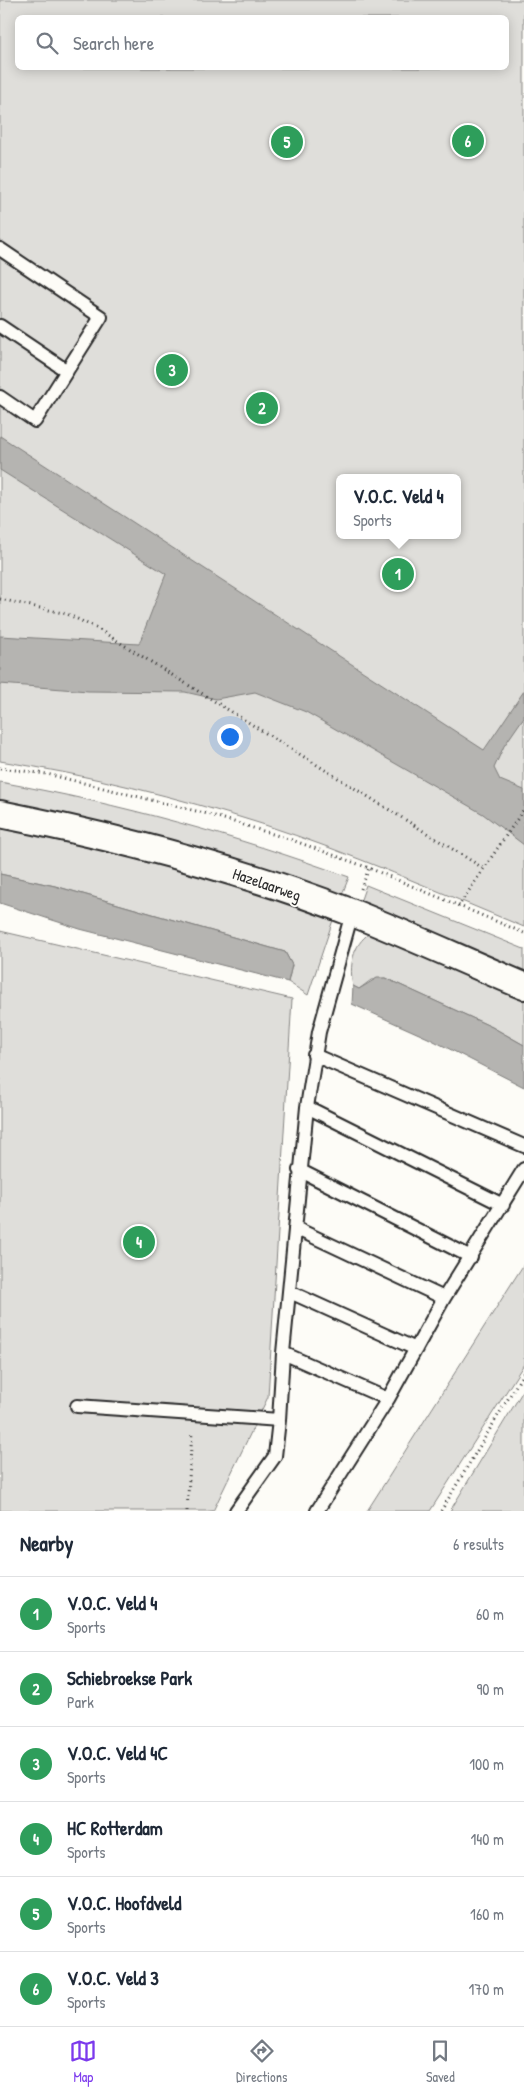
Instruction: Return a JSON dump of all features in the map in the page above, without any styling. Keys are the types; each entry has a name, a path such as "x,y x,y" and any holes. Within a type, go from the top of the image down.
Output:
{"street":[{"name":"Hazelaarweg","path":"0,814 79,830 180,855 352,913 524,986"}],"lane":[{"path":"0,249 101,317 35,421 0,397"},
{"path":"0,326 67,371"},
{"path":"236,1511 275,1456 299,1170 314,1055 333,977 352,913"},
{"path":"314,1055 524,1146"},
{"path":"307,1107 502,1205"},
{"path":"299,1170 471,1257"},
{"path":"317,1511 388,1399 444,1298 524,1170"},
{"path":"295,1228 444,1298"},
{"path":"290,1292 416,1349"},
{"path":"283,1353 388,1399"},
{"path":"77,1406 279,1420"}],"path":[{"path":"0,599 67,614 98,629 233,711 483,868"},
{"path":"0,768 48,774 208,814 292,840 369,868 458,907 524,933"},
{"path":"458,907 524,810"},
{"path":"441,1511 524,1372"},
{"path":"187,1511 194,1414"}],"shaded area":[{"path":"0,0 524,0 524,927 426,886 295,835 198,805 67,773 0,761"},
{"path":"0,436 484,750 524,691 524,717 504,746 494,768 500,780 524,790 524,845 483,814 306,712 255,692 216,699 185,692 88,691 0,684 0,636 139,644 166,574 0,470"},
{"path":"0,782 89,800 176,822 220,834 349,877 341,897 0,804"},
{"path":"0,824 60,834 326,913 333,920 308,995 288,982 292,965 285,952 55,886 0,874"},
{"path":"0,874 55,886 285,952 292,965 288,982 80,929 0,903"},
{"path":"366,885 524,949 524,974 359,905"},
{"path":"0,931 292,999 268,1397 213,1511 0,1511"},
{"path":"370,933 524,999 524,1045 492,1027 385,978 371,980 359,989 353,986 351,971 353,957 359,944"},
{"path":"377,978 385,978 492,1027 524,1045 524,1087 428,1038 352,1004 353,986 359,989"},
{"path":"524,1264 524,1364 430,1511 367,1511"},
{"path":"524,1389 524,1511 450,1511"}],"place":[{"name":"V.O.C. Veld 3","path":"468,141"},
{"name":"V.O.C. Hoofdveld","path":"287,142"},
{"name":"V.O.C. Veld 4C","path":"172,370"},
{"name":"Schiebroekse Park","path":"262,408"},
{"name":"V.O.C. Veld 4","path":"398,574"},
{"name":"HC Rotterdam","path":"139,1242"}]}
